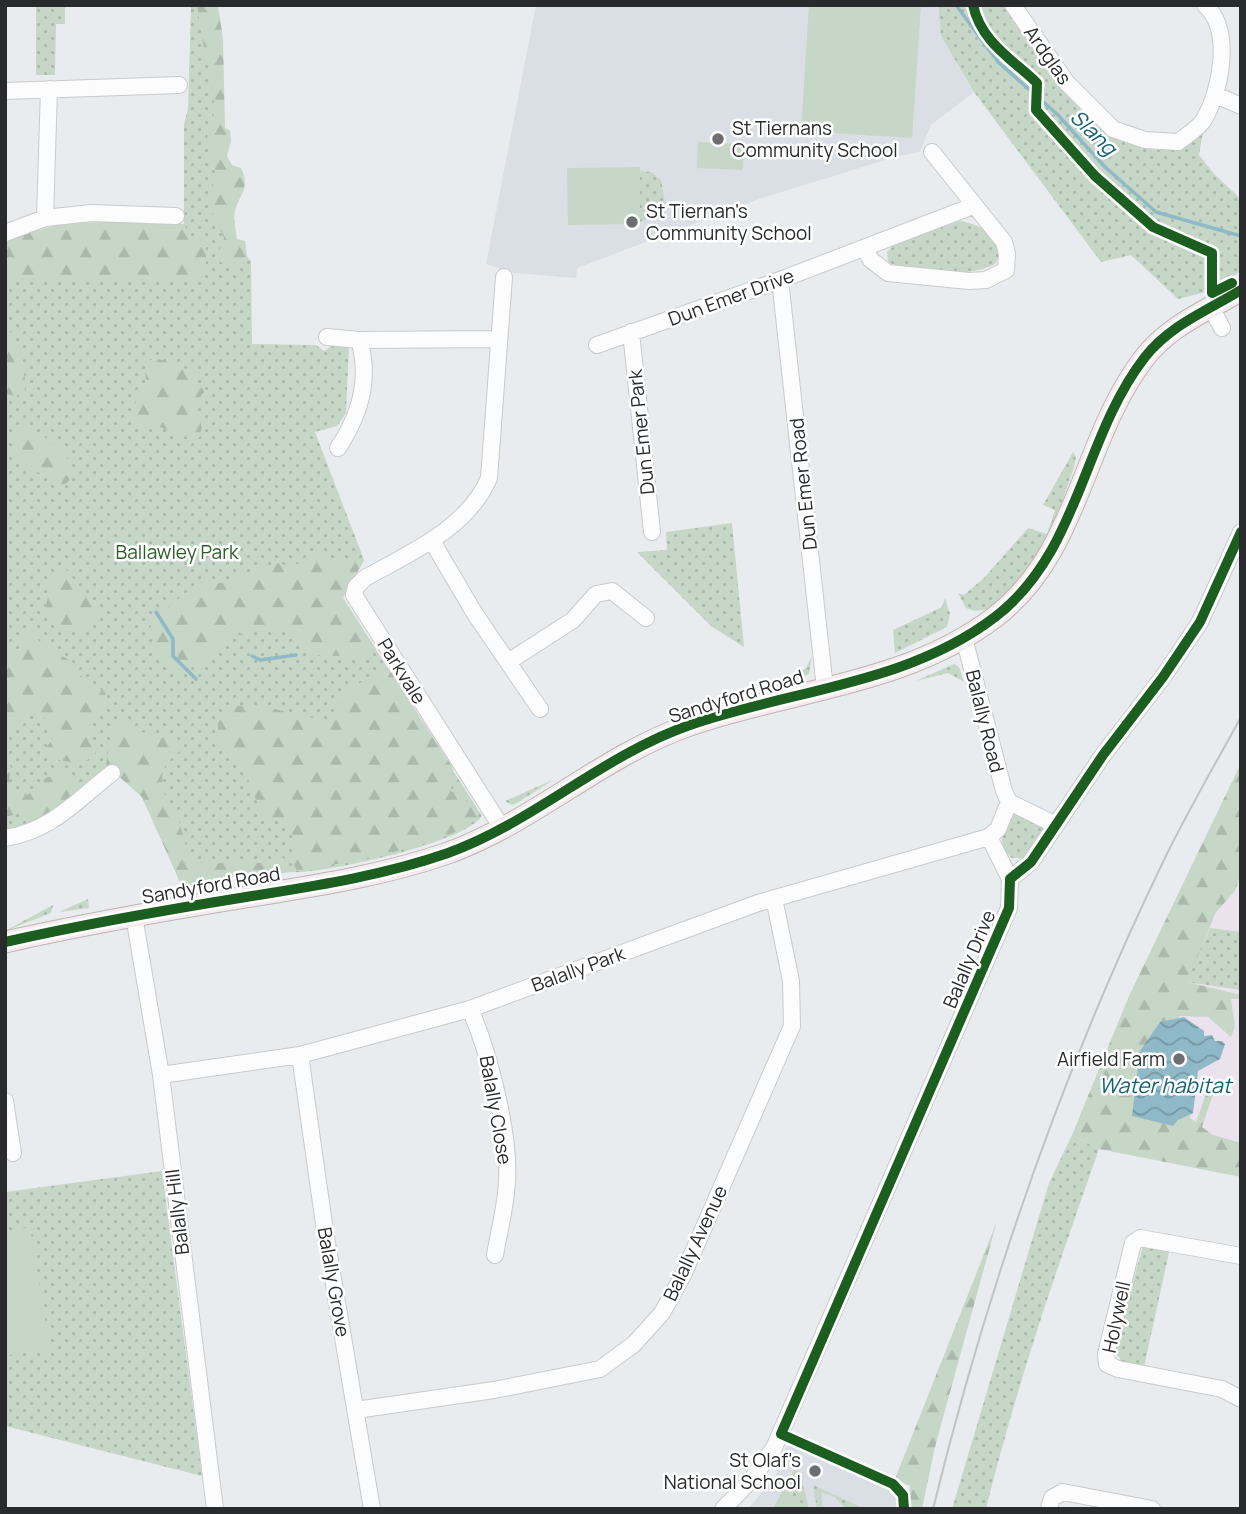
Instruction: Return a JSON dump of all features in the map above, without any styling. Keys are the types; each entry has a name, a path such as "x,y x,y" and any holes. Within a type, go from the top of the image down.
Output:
{"main road":[{"name":"Sandyford Road","path":"5,942 134,916 381,873 462,848 502,828 623,756 670,733 913,663 964,638 1014,600 1051,555 1062,534 1101,434 1129,380 1146,355 1173,329 1241,290"}],"street":[{"name":"Ardglas","path":"1013,5 1067,83 1113,129 1146,140 1178,142 1201,124 1216,94 1222,30 1215,14 1205,5"},
{"path":"5,91 179,85"},
{"path":"45,218 49,89"},
{"path":"1216,94 1241,106"},
{"path":"864,248 871,260 888,274 969,281 997,276 1006,270 1007,254 1004,242 932,152"},
{"name":"Dun Emer Drive","path":"597,345 780,280 973,206"},
{"path":"5,233 45,218 91,213 177,216"},
{"name":"Parkvale","path":"502,828 354,595 365,578 432,541 480,500 489,478 504,277"},
{"name":"Dun Emer Road","path":"780,280 825,688"},
{"path":"1211,307 1222,328"},
{"name":"Dun Emer Park","path":"631,332 652,532"},
{"path":"327,337 359,340 499,339"},
{"path":"338,447 355,421 364,384 359,340"},
{"path":"1056,825 1009,802 998,829 989,837 1010,879 1031,862 1199,622 1241,532"},
{"path":"432,541 540,709"},
{"path":"508,662 573,620 596,594 612,591 632,604 646,618"},
{"name":"Balally Road","path":"964,638 991,750 1009,802"},
{"path":"5,838 25,835 48,826 112,774"},
{"name":"Balally Park","path":"161,1075 300,1055 470,1009 774,898 989,837"},
{"name":"Balally Drive","path":"723,1509 752,1479 774,1448 1009,908 1010,879"},
{"name":"Balally Avenue","path":"356,1410 494,1390 600,1369 634,1344 662,1312 683,1275 792,1026 791,981 774,898"},
{"name":"Balally Hill","path":"134,916 161,1075 215,1509"},
{"name":"Balally Close","path":"470,1009 482,1038 507,1149 507,1181 495,1255"},
{"name":"Balally Grove","path":"300,1055 325,1231 372,1509"},
{"path":"5,1101 13,1153"},
{"name":"Holywell","path":"1241,1256 1140,1238 1133,1243 1106,1354 1107,1364 1118,1369 1222,1389 1241,1399"},
{"path":"1049,1509 1052,1498 1063,1492 1152,1509"}],"shaded area":[{"name":"St Tiernans Community School","path":"536,5 938,5 941,36 974,92 931,125 920,152 895,157 762,198 577,268 576,278 515,273 486,264"},
{"name":"Airfield Farm","path":"1241,790 1241,1177 1099,1149"},
{"name":"St Olaf's National School","path":"796,1444 893,1490 898,1498 899,1509 748,1509 775,1477 786,1447"}],"green space":[{"path":"36,5 65,5 65,24 56,24 55,75 36,75"},
{"name":"Ballawley Park","path":"191,5 210,5 235,242 251,261 252,344 316,345 324,351 335,344 349,345 346,413 337,426 315,432 364,560 343,598 482,816 451,836 369,861 301,872 228,877 185,887 180,882 142,797 109,766 56,814 5,834 5,240 60,224 134,221 184,224 184,124 188,109"},
{"path":"197,5 221,5 218,6 223,39 225,128 230,130 231,141 227,156 232,165 241,168 245,181 234,218 237,239 245,241 247,255 235,264 220,262 219,251 224,238 210,208 215,169 207,147 208,127 215,112 210,65 206,61"},
{"path":"809,5 921,5 912,138 801,131"},
{"path":"938,5 1007,5 1111,137 1155,150 1184,147 1203,132 1199,155 1215,175 1241,199 1241,271 1210,291 1178,299 1131,255 1101,262 974,92 941,36"},
{"path":"698,142 744,144 743,170 697,168"},
{"path":"640,167 640,224 568,225 567,168"},
{"path":"640,171 651,172 661,180 665,202 661,212 640,222"},
{"path":"134,221 184,224 191,238 206,245 206,265 198,278 5,279 5,240 60,224"},
{"path":"960,221 985,230 996,240 999,255 995,264 970,272 942,274 899,267 888,262 887,252 898,241"},
{"path":"13,332 15,347 21,350 25,379 25,389 17,396 5,394 5,333"},
{"path":"159,359 192,371 195,376 191,385 204,386 206,391 194,401 202,428 199,438 134,423 136,399 147,385 145,373 149,360"},
{"path":"28,428 49,440 68,459 75,472 67,483 56,486 14,453 11,438 16,430"},
{"path":"1073,452 1076,457 1074,467 1050,537 1017,582 988,609 975,611 966,608 958,593 964,595 984,578 1028,528 1047,534 1055,510 1043,505"},
{"path":"732,523 744,647 711,626 637,552 667,550 666,532"},
{"path":"315,552 330,558 364,560 343,598 376,649 363,657 313,655 296,635 277,629 255,629 225,640 212,657 192,667 176,670 156,653 150,628 166,608 199,582 222,583 278,563 293,567"},
{"path":"65,568 100,612 98,621 74,632 48,620 46,607 52,573"},
{"path":"945,598 950,614 947,627 895,653 893,630 942,607"},
{"path":"28,629 36,631 39,642 74,663 83,679 105,692 107,701 90,728 96,752 86,760 76,763 54,759 46,748 52,739 43,713 25,715 11,726 5,727 5,651 13,652 16,659 23,651 19,637"},
{"path":"812,656 809,674 781,686 806,668"},
{"path":"954,664 959,667 964,682 948,673 916,681"},
{"path":"389,669 453,768 451,792 460,791 469,805 476,808 478,817 464,828 419,845 297,871 292,860 295,844 290,831 265,817 250,788 246,767 218,740 218,722 226,708 250,704 328,721 352,688"},
{"path":"119,721 128,723 137,732 156,737 172,735 180,741 179,752 166,763 162,776 163,791 177,814 189,857 195,863 277,863 280,857 284,858 289,872 180,882 142,797 106,765 112,727"},
{"path":"5,759 11,767 9,780 12,787 27,795 43,786 44,779 62,771 72,779 79,793 50,819 34,820 21,813 5,817"},
{"name":"Airfield Farm","path":"1241,763 1241,872 1235,891 1216,912 1187,982 1241,995 1241,999 1231,999 1235,1026 1231,1037 1208,1017 1180,1016 1158,1048 1192,1106 1190,1118 1196,1122 1210,1083 1217,1083 1202,1127 1213,1135 1241,1143 1241,1177 1099,1149 1072,1135 1129,996"},
{"path":"555,779 517,803 512,805 505,801"},
{"path":"1015,814 1041,824 1046,830 1024,858 1012,858 1003,848 1004,831"},
{"path":"88,899 89,908 59,912"},
{"path":"53,905 51,913 5,931"},
{"path":"1210,928 1241,932 1241,990 1186,982"},
{"path":"1072,1135 1099,1149 1024,1373 986,1509 952,1509 1049,1183"},
{"path":"162,1171 202,1476 5,1426 5,1192"},
{"path":"997,1221 935,1447 922,1509 908,1509 910,1486 895,1479"},
{"path":"30,1227 50,1348 5,1356 5,1231"},
{"path":"1143,1246 1170,1248 1144,1367 1122,1363 1114,1349"},
{"path":"794,1470 800,1472 809,1509 773,1509"},
{"path":"794,1470 800,1472 788,1509 773,1509"},
{"path":"813,1485 865,1509 845,1508 835,1497 821,1492 823,1509 817,1509"}],"water":[{"name":"Water habitat","path":"1184,1017 1204,1031 1204,1036 1212,1035 1215,1041 1225,1044 1220,1059 1198,1071 1193,1113 1178,1120 1173,1126 1132,1116 1140,1051 1160,1022"}],"waterway":[{"name":"Slang","path":"956,5 998,62 1057,114 1105,167 1156,212 1241,236"},
{"path":"156,612 173,639 173,656 196,679"},
{"path":"252,656 260,660 296,655"}],"tram line":[{"path":"933,1509 978,1343 1031,1179 1061,1099 1093,1019 1163,862 1241,717"}],"cycle path":[{"path":"973,5 990,40 1037,83 1036,110 1095,176 1153,227 1212,253 1212,293 1232,283"},
{"path":"5,942 125,918 348,880 423,861 480,840 658,738 729,713 887,671 925,657 961,639 995,617 1023,590 1045,560 1063,528 1107,423 1124,389 1145,357 1177,327 1241,290"},
{"path":"904,1509 903,1495 893,1484 781,1434 1009,908 1010,879 1031,862 1103,755 1163,677 1200,622 1241,532"}],"place":[{"name":"St Tiernans Community School","path":"718,139"},
{"name":"St Tiernan's Community School","path":"632,222"},
{"name":"Airfield Farm","path":"1179,1059"},
{"name":"St Olaf's National School","path":"815,1471"}]}
